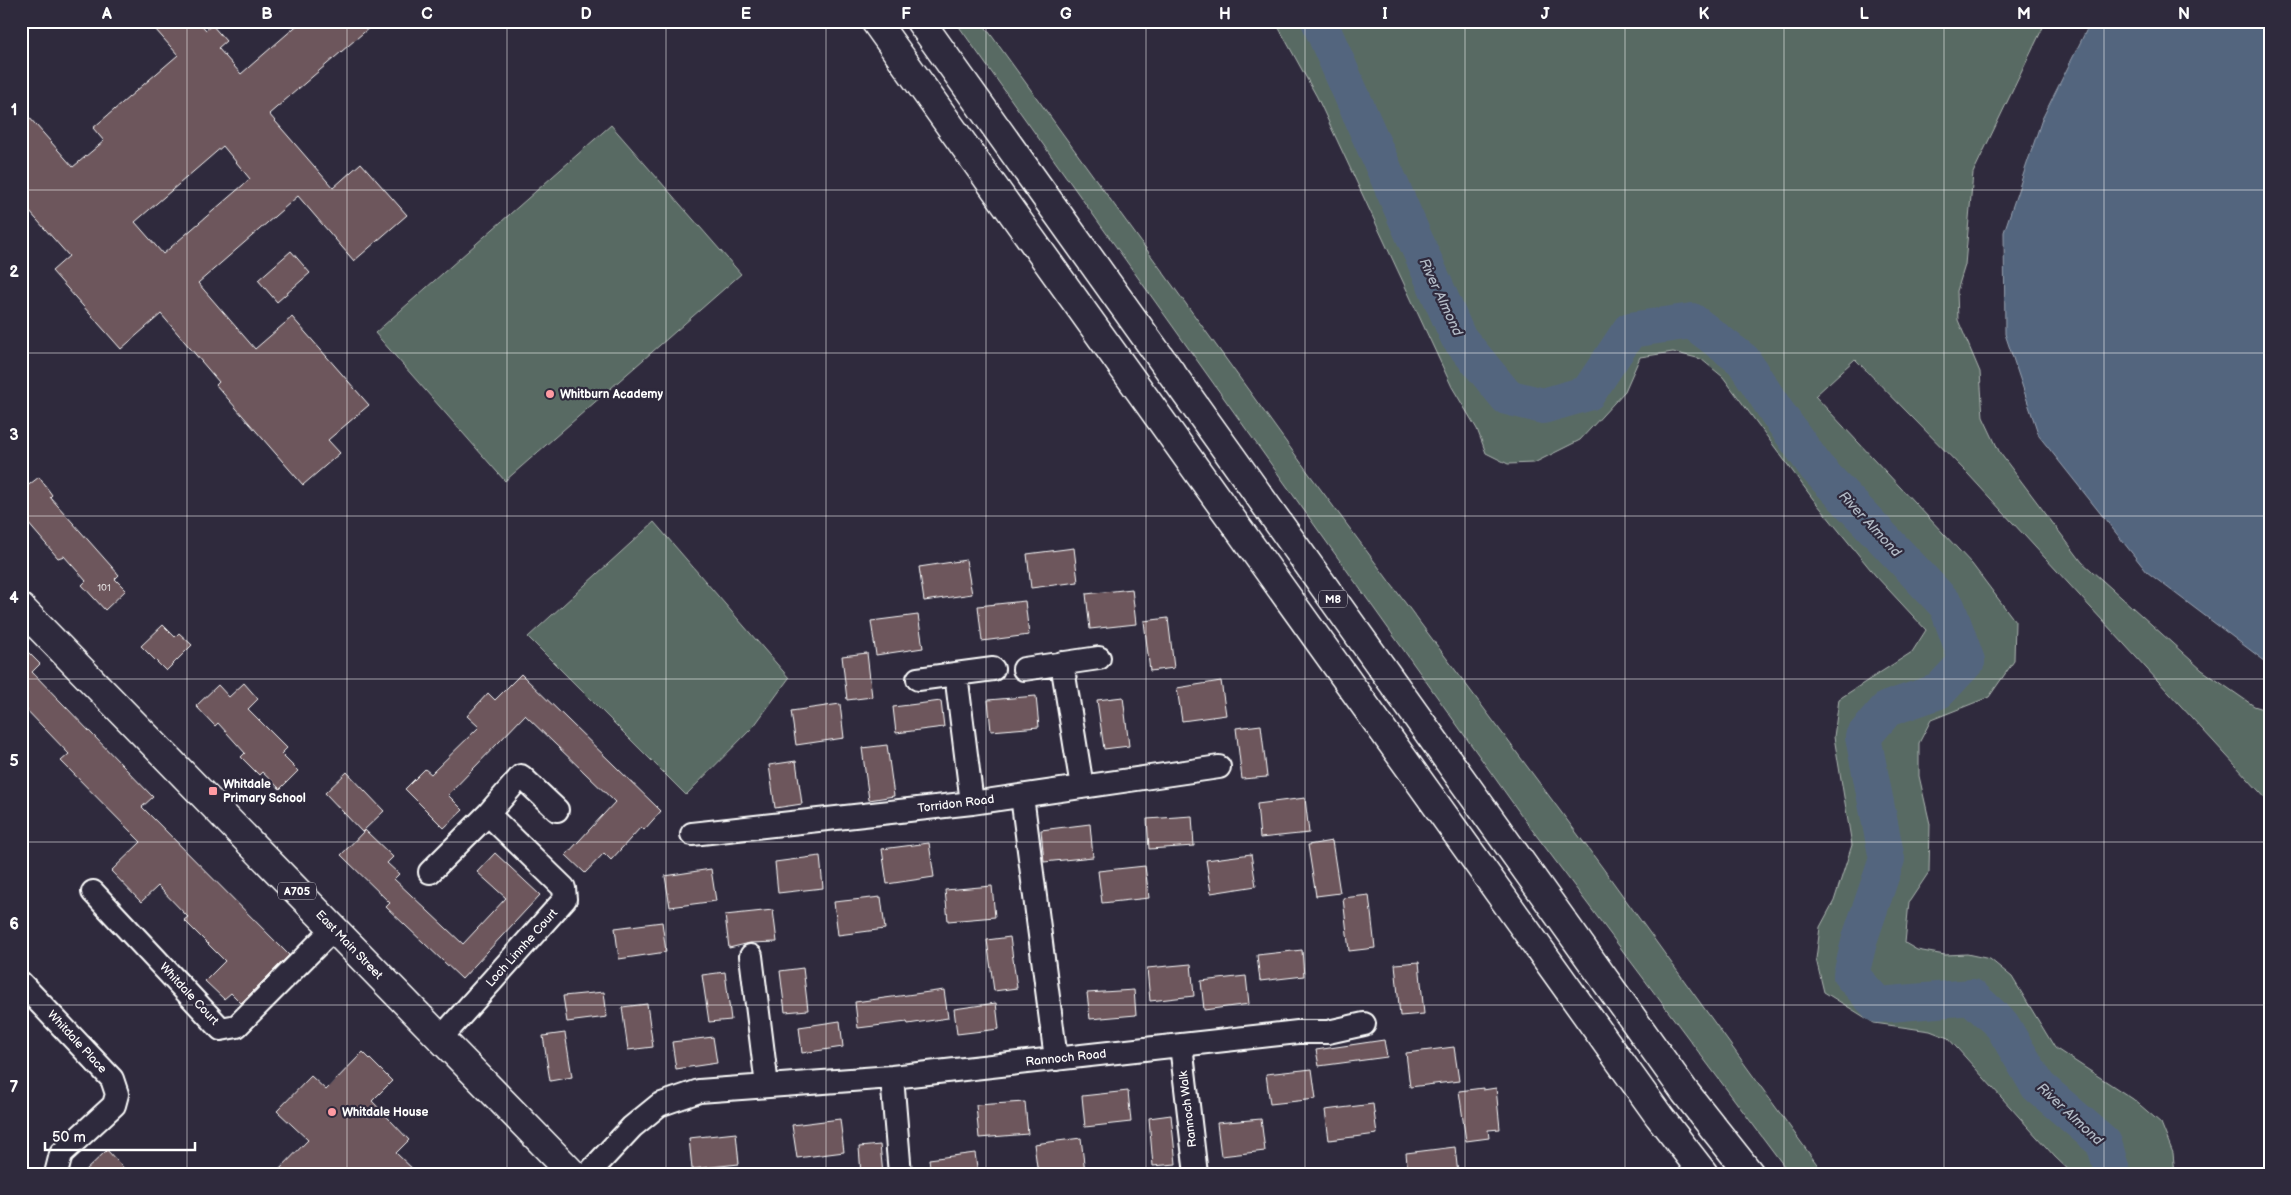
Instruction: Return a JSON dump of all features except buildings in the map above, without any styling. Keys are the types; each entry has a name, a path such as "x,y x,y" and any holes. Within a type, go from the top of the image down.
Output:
{"main road":[{"path":"875,21 1647,1100 1704,1174"},
{"name":"M8","path":"920,21 1679,1084 1750,1174"},
{"name":"East Main Street","path":"21,608 573,1174"}],"street":[{"path":"1024,669 1099,658"},
{"path":"1062,663 1082,787"},
{"path":"918,680 993,669"},
{"path":"956,674 972,803"},
{"name":"Torridon Road","path":"692,834 972,803 1219,767"},
{"path":"430,872 488,814 521,776 557,810"},
{"path":"1022,796 1056,1059"},
{"name":"Loch Linnhe Court","path":"440,1039 566,899 564,888 488,814"},
{"name":"Whitdale Court","path":"93,892 221,1029 237,1026 333,929"},
{"path":"751,956 768,1086"},
{"name":"Whitdale Place","path":"21,983 112,1079 117,1094 114,1105 61,1154 56,1174"},
{"name":"Rannoch Road","path":"588,1174 632,1127 659,1105 699,1091 892,1077 1298,1032 1328,1032 1364,1024"},
{"name":"Rannoch Walk","path":"1181,1045 1196,1174"},
{"path":"892,1077 900,1174"}],"green space":[{"path":"955,21 981,21 1310,475 1602,867 1824,1174 1790,1174 1527,823"},
{"path":"1275,21 2046,21 1973,173 1965,265 1957,291 1958,320 1980,372 1983,417 2000,453 2082,562 2202,670 2254,706 2270,711 2270,803 1968,474 1855,359 1815,396 1972,564 2015,621 2014,661 1989,697 1931,720 1919,743 1919,776 1930,824 1929,872 1909,902 1905,943 1917,950 1945,955 1967,954 1990,959 2012,977 2055,1048 2133,1099 2161,1123 2173,1153 2175,1174 2073,1174 2055,1157 1948,1038 1930,1031 1874,1023 1824,992 1816,959 1820,927 1834,901 1852,845 1834,737 1839,699 1912,652 1926,630 1875,575 1813,499 1723,377 1701,359 1673,352 1640,357 1625,391 1580,440 1534,463 1508,464 1486,453 1477,429 1452,387 1317,97"},
{"path":"611,125 741,274 505,481 375,333"},
{"path":"654,522 789,678 754,726 686,795 528,637"}],"water":[{"path":"2091,21 2270,21 2270,665 2147,572 2039,436 2005,334 2004,232 2042,119"}],"waterway":[{"name":"River Almond","path":"1319,21 1458,337 1507,397 1543,406 1588,393 1630,330 1692,321 1743,360 1816,467 1947,606 1967,661 1939,691 1887,709 1863,737 1887,859 1860,938 1851,975 1878,1005 1972,997 2002,1025 2038,1086 2104,1143 2113,1174"}],"place":[{"name":"Whitburn Academy","path":"550,394"},
{"name":"Whitdale Primary School","path":"213,791"},
{"name":"Whitdale House","path":"332,1112"}]}
